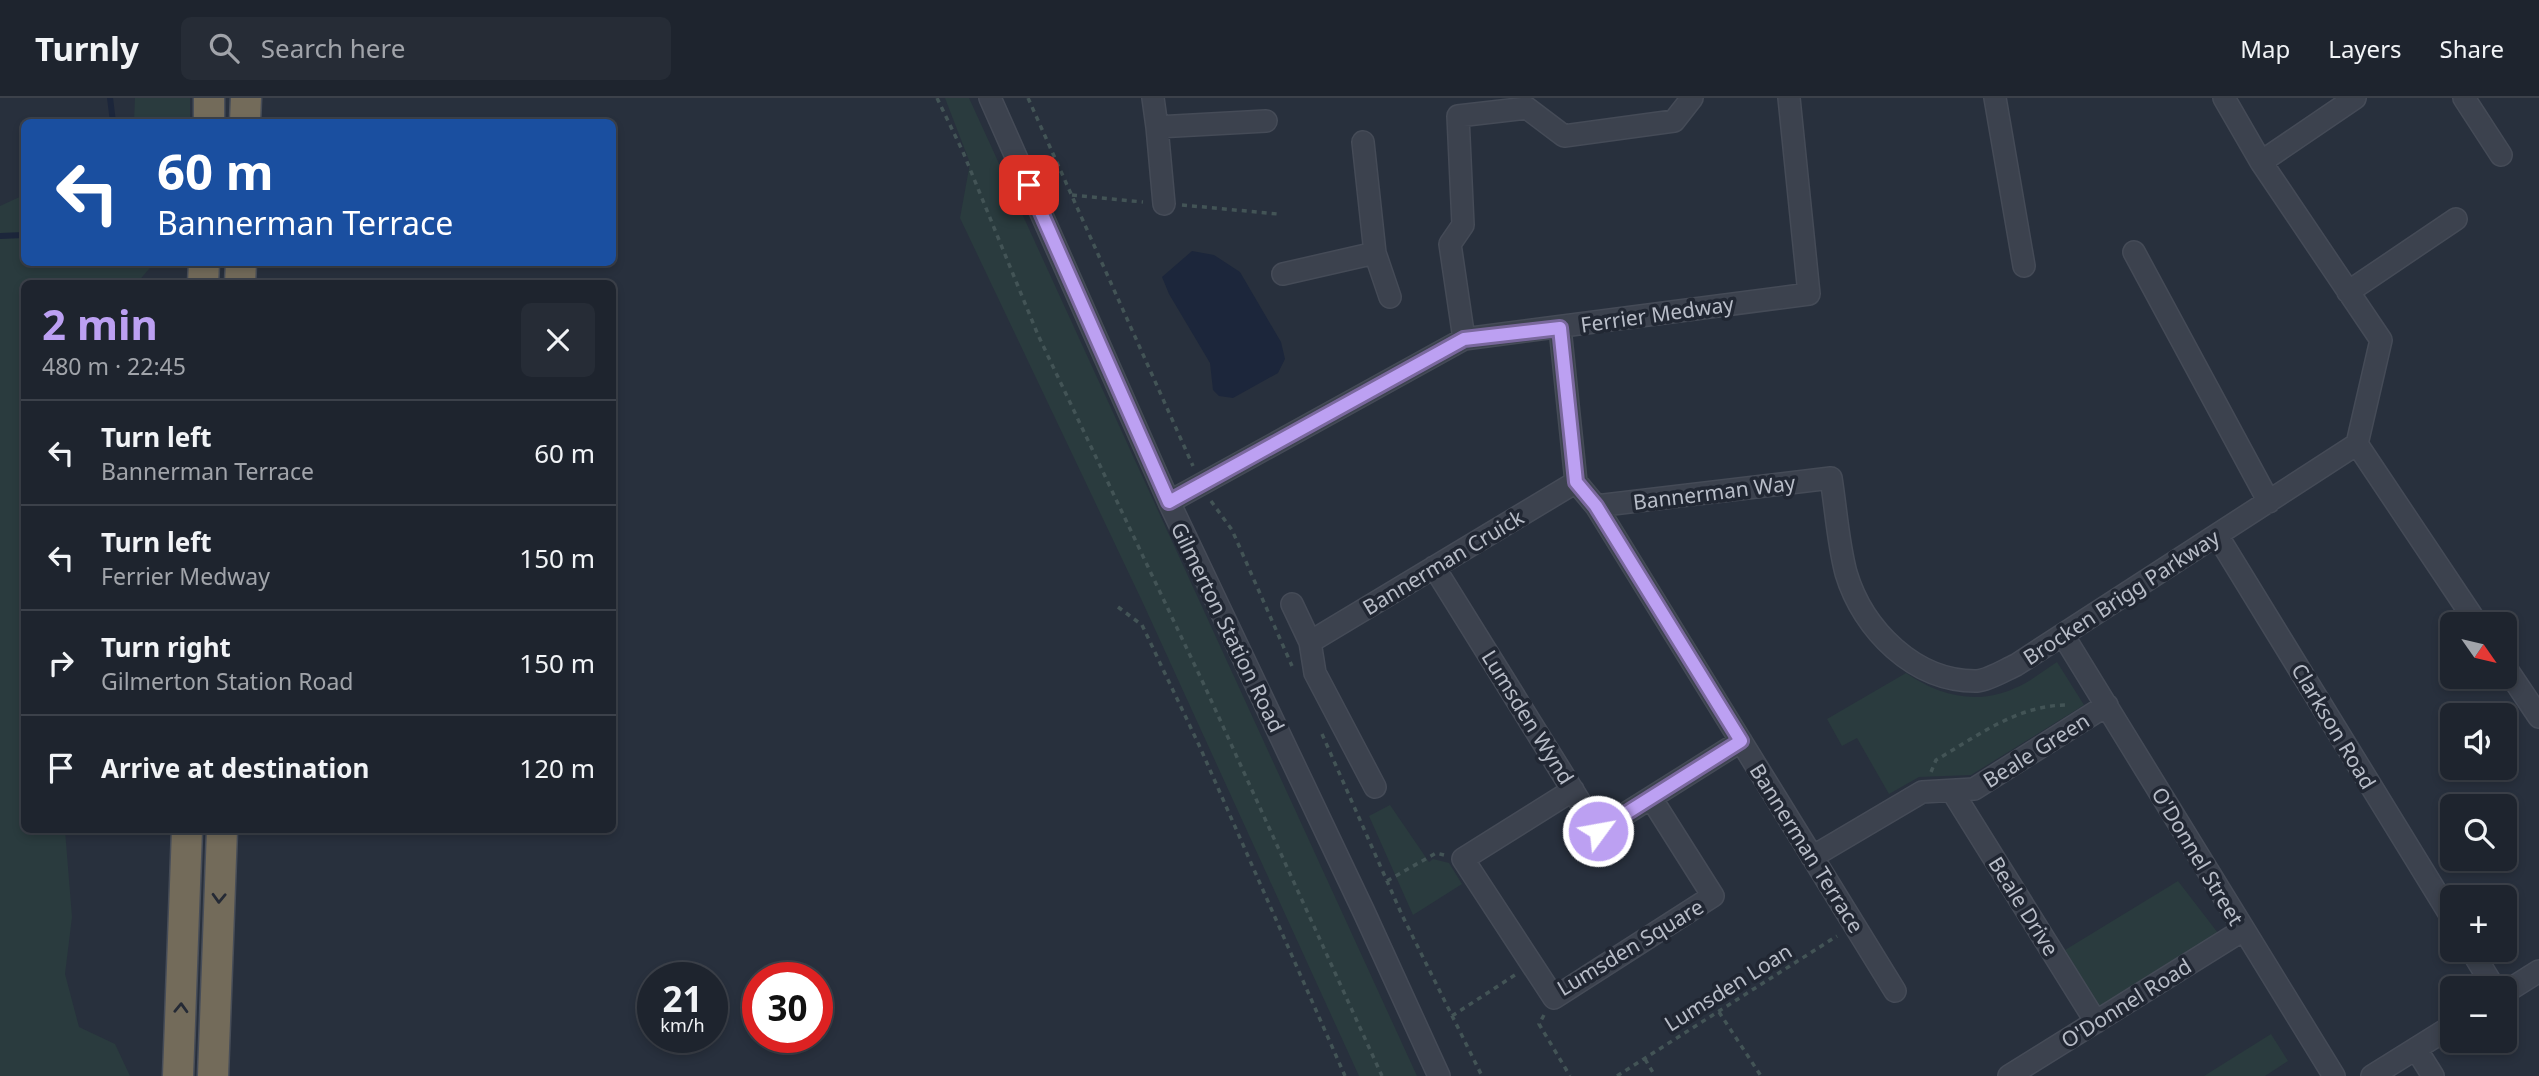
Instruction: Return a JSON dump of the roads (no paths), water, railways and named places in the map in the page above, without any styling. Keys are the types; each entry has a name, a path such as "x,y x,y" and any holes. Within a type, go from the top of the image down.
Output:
{"highway":[{"path":"209,98 209,119"},
{"path":"245,119 246,98"},
{"path":"178,1076 187,833"},
{"path":"213,1076 222,833"}],"street":[{"name":"Gilmerton Station Road","path":"990,98 1169,502 1439,1076"},
{"path":"1153,98 1164,204"},
{"path":"1464,339 1450,244 1463,225 1458,116 1527,108 1564,135 1674,121 1692,98"},
{"name":"Ferrier Medway","path":"1169,502 1464,339 1809,294 1789,98"},
{"path":"1995,98 2024,266"},
{"path":"2224,98 2261,162 2381,340 2357,444 2468,612"},
{"path":"2261,162 2355,98"},
{"path":"2464,98 2501,155"},
{"path":"1157,127 1266,121"},
{"path":"1363,142 1375,253 1390,297"},
{"path":"2348,292 2456,219"},
{"path":"2134,252 2269,502"},
{"path":"1283,274 1375,253"},
{"path":"1560,328 1576,482"},
{"name":"Brocken Brigg Parkway","path":"1831,478 1846,572 1858,603 1880,635 1913,664 1945,677 1979,681 2016,665 2357,444"},
{"name":"Bannerman Way","path":"1596,506 1831,478"},
{"name":"Bannerman Terrace","path":"1576,482 1596,506 1895,991"},
{"name":"Bannerman Cruick","path":"1310,642 1576,482"},
{"name":"Clarkson Road","path":"2217,535 2440,898"},
{"name":"Lumsden Wynd","path":"1434,567 1598,831 1741,741"},
{"path":"1292,604 1310,642 1315,673 1374,787"},
{"name":"O'Donnel Street","path":"2063,635 2334,1076"},
{"path":"2517,684 2539,717"},
{"name":"Beale Green","path":"1812,856 1922,792 1974,789 2107,705"},
{"name":"Lumsden Square","path":"1573,790 1464,859 1554,998 1713,896 1651,798"},
{"name":"Beale Drive","path":"1952,791 2096,1022"},
{"name":"O'Donnel Road","path":"2009,1076 2243,930"},
{"path":"2517,985 2539,971"},
{"path":"2372,1076 2440,1034"},
{"path":"2416,1049 2433,1076"}],"water":[{"path":"1192,251 1214,255 1240,272 1281,342 1285,359 1278,373 1233,398 1219,396 1213,390 1210,363 1169,294 1162,277"}],"waterway":[{"path":"110,98 113,119"},
{"path":"0,236 21,235"}]}
